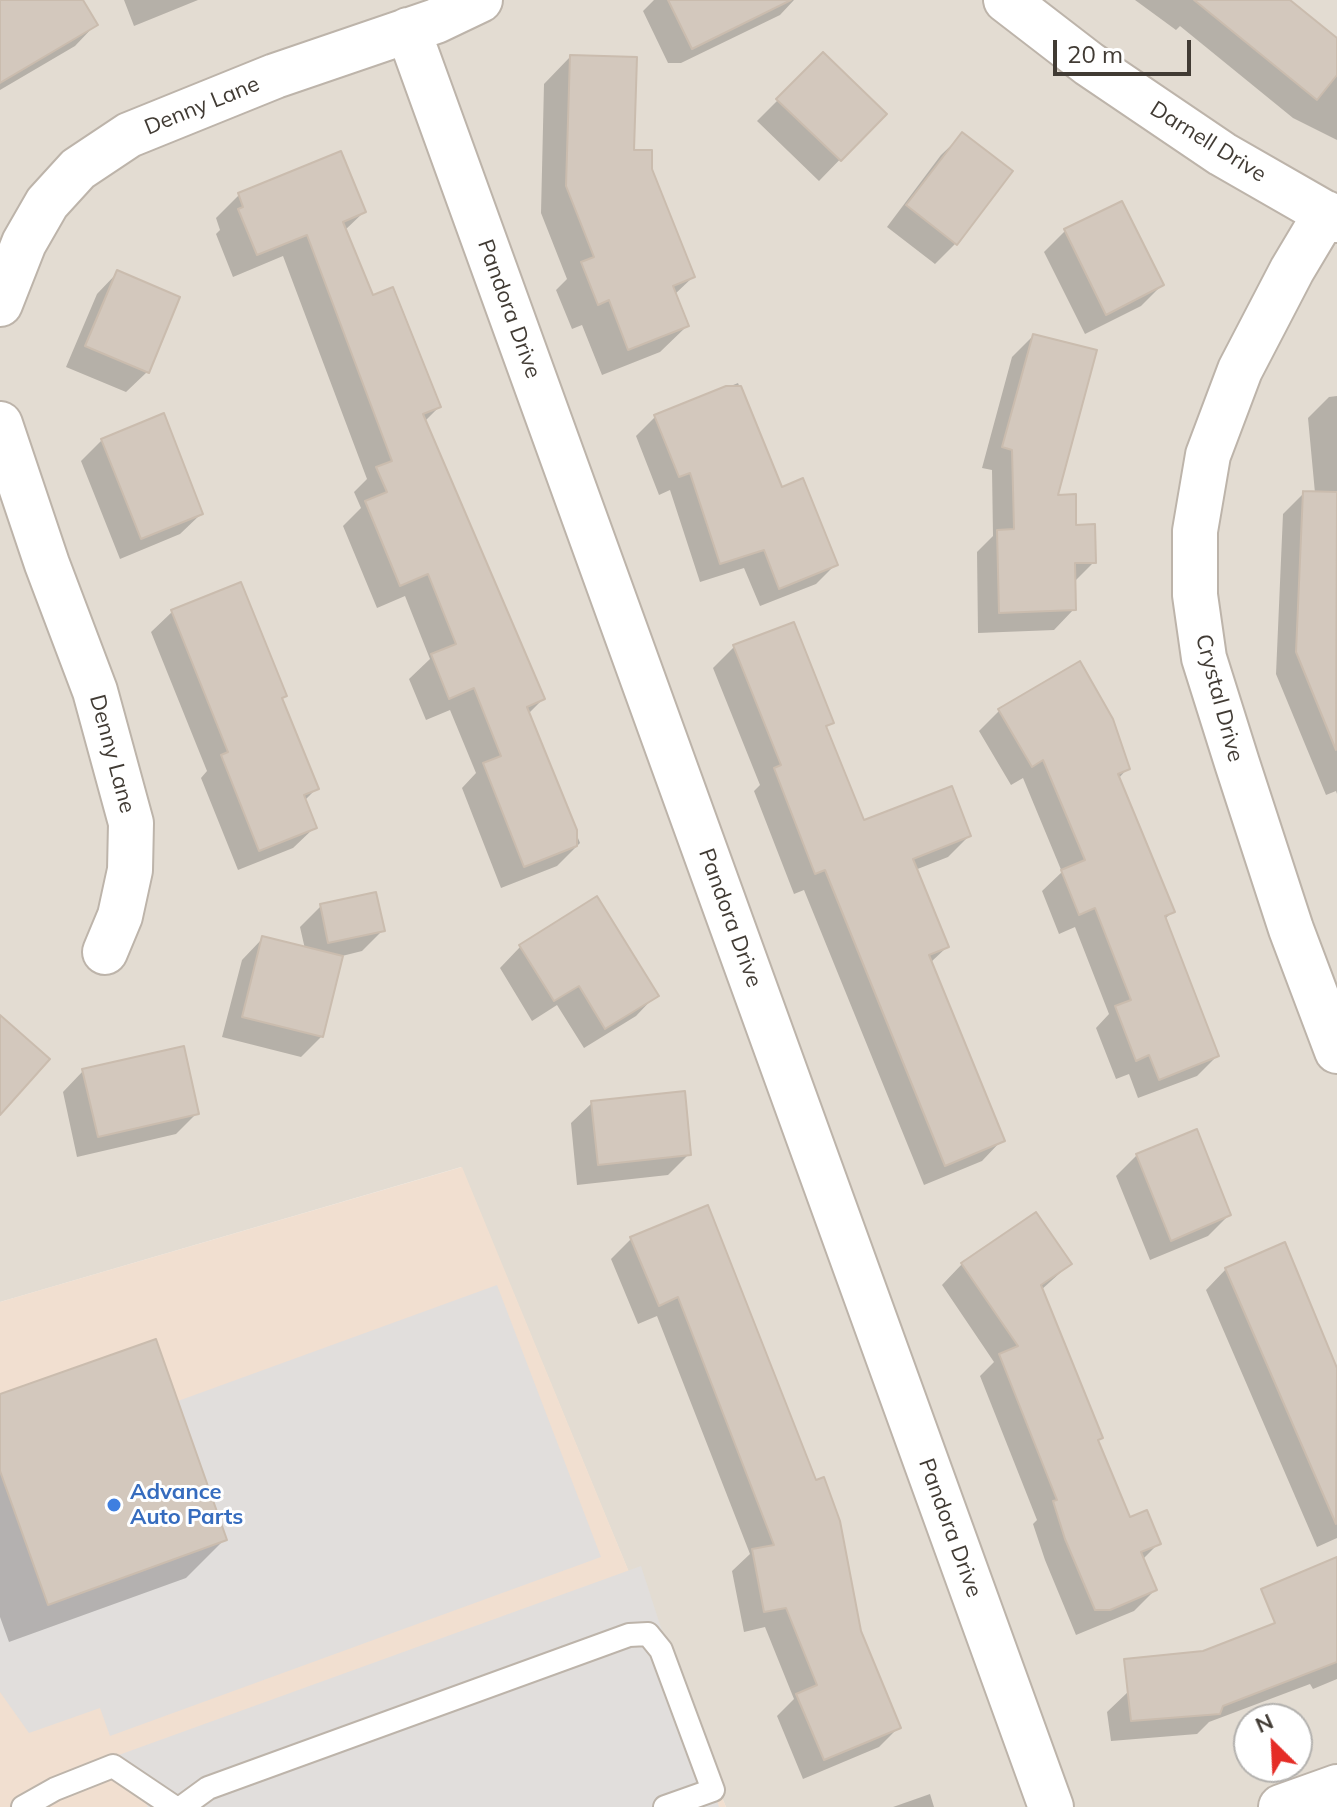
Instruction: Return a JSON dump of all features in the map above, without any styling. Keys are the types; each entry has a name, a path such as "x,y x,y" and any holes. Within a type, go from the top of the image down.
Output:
{"street":[{"name":"Denny Lane","path":"0,304 24,243 47,203 78,169 116,143 275,76 408,30 480,0"},
{"name":"Darnell Drive","path":"1006,0 1089,64 1222,154 1331,217"},
{"name":"Pandora Drive","path":"408,30 1051,1807"},
{"name":"Crystal Drive","path":"1331,217 1292,270 1240,370 1208,455 1195,531 1195,595 1204,658 1227,733 1291,929 1337,1051"},
{"name":"Denny Lane","path":"0,424 47,564 95,691 131,823 130,870 120,916 105,952"},
{"path":"1281,1807 1337,1787"}],"lane":[{"path":"182,1807 208,1788 629,1635 648,1634 661,1650 718,1798 665,1807"},
{"path":"23,1807 55,1789 113,1766 174,1807"}],"shaded area":[{"path":"0,0 1337,0 1337,1807 726,1807 461,1167 0,1302"},
{"path":"462,1167 726,1807 0,1807 0,1302"},
{"path":"497,1285 601,1557 110,1736 100,1708 29,1733 0,1692 0,1471 227,1540 178,1401"},
{"path":"641,1566 719,1807 148,1807 116,1756"}],"building":[{"path":"0,0 83,0 98,25 0,83"},
{"path":"668,0 791,0 692,49"},
{"path":"1194,0 1290,0 1337,38 1337,75 1317,100"},
{"path":"823,52 887,114 841,161 776,99"},
{"path":"570,55 637,57 634,150 652,150 652,169 695,277 673,286 689,326 628,350 609,300 598,305 581,262 594,257 566,186"},
{"path":"962,132 1013,171 957,245 906,205"},
{"path":"341,151 366,212 343,222 373,295 393,287 441,407 423,414 545,699 527,707 577,830 577,846 524,867 483,763 501,756 474,688 449,699 431,654 456,644 428,574 400,586 365,501 387,492 376,467 392,461 307,235 257,255 238,209 243,207 238,193"},
{"path":"1122,201 1164,285 1106,315 1064,229"},
{"path":"117,270 180,297 149,373 85,346"},
{"path":"1033,334 1097,350 1058,495 1076,494 1076,525 1095,524 1096,563 1075,563 1076,610 999,613 997,530 1014,529 1012,450 1002,447"},
{"path":"726,386 741,386 782,487 803,478 838,565 779,589 764,550 720,564 690,473 679,477 654,415"},
{"path":"164,413 203,514 141,539 101,439"},
{"path":"1303,491 1337,492 1336,750 1296,652"},
{"path":"241,582 287,696 282,698 319,789 304,795 317,828 259,851 221,755 228,752 171,610"},
{"path":"794,622 834,723 826,726 864,820 952,786 971,836 913,859 949,947 929,955 1005,1141 945,1166 825,870 815,874 774,768 781,765 733,645"},
{"path":"1080,661 1113,719 1130,769 1118,774 1175,912 1165,916 1219,1056 1159,1080 1149,1055 1136,1061 1115,1006 1131,1000 1095,908 1079,915 1061,870 1085,860 1043,760 1032,767 998,709"},
{"path":"376,892 385,931 328,943 320,904"},
{"path":"597,896 659,996 605,1029 579,986 554,1001 519,945"},
{"path":"262,936 343,956 323,1037 242,1017"},
{"path":"0,1015 50,1059 0,1115"},
{"path":"184,1046 199,1114 98,1137 82,1069"},
{"path":"685,1091 691,1155 598,1165 591,1101"},
{"path":"1197,1129 1231,1215 1171,1241 1136,1154"},
{"path":"708,1205 816,1480 824,1477 840,1521 861,1631 901,1728 824,1760 796,1694 817,1685 786,1608 764,1612 752,1549 774,1545 678,1297 659,1306 630,1237"},
{"path":"1036,1212 1072,1264 1041,1285 1103,1438 1098,1440 1130,1517 1147,1510 1161,1544 1141,1552 1157,1590 1110,1610 1095,1610 1065,1539 1053,1501 1057,1500 999,1354 1018,1346 961,1263"},
{"path":"1285,1242 1337,1368 1336,1524 1225,1268"},
{"name":"Advance Auto Parts","path":"156,1339 227,1540 48,1605 0,1471 0,1394"},
{"path":"1337,1557 1337,1662 1223,1706 1220,1714 1131,1721 1124,1659 1203,1651 1275,1623 1261,1589"}],"place":[{"name":"Advance Auto Parts","path":"114,1505"}]}
